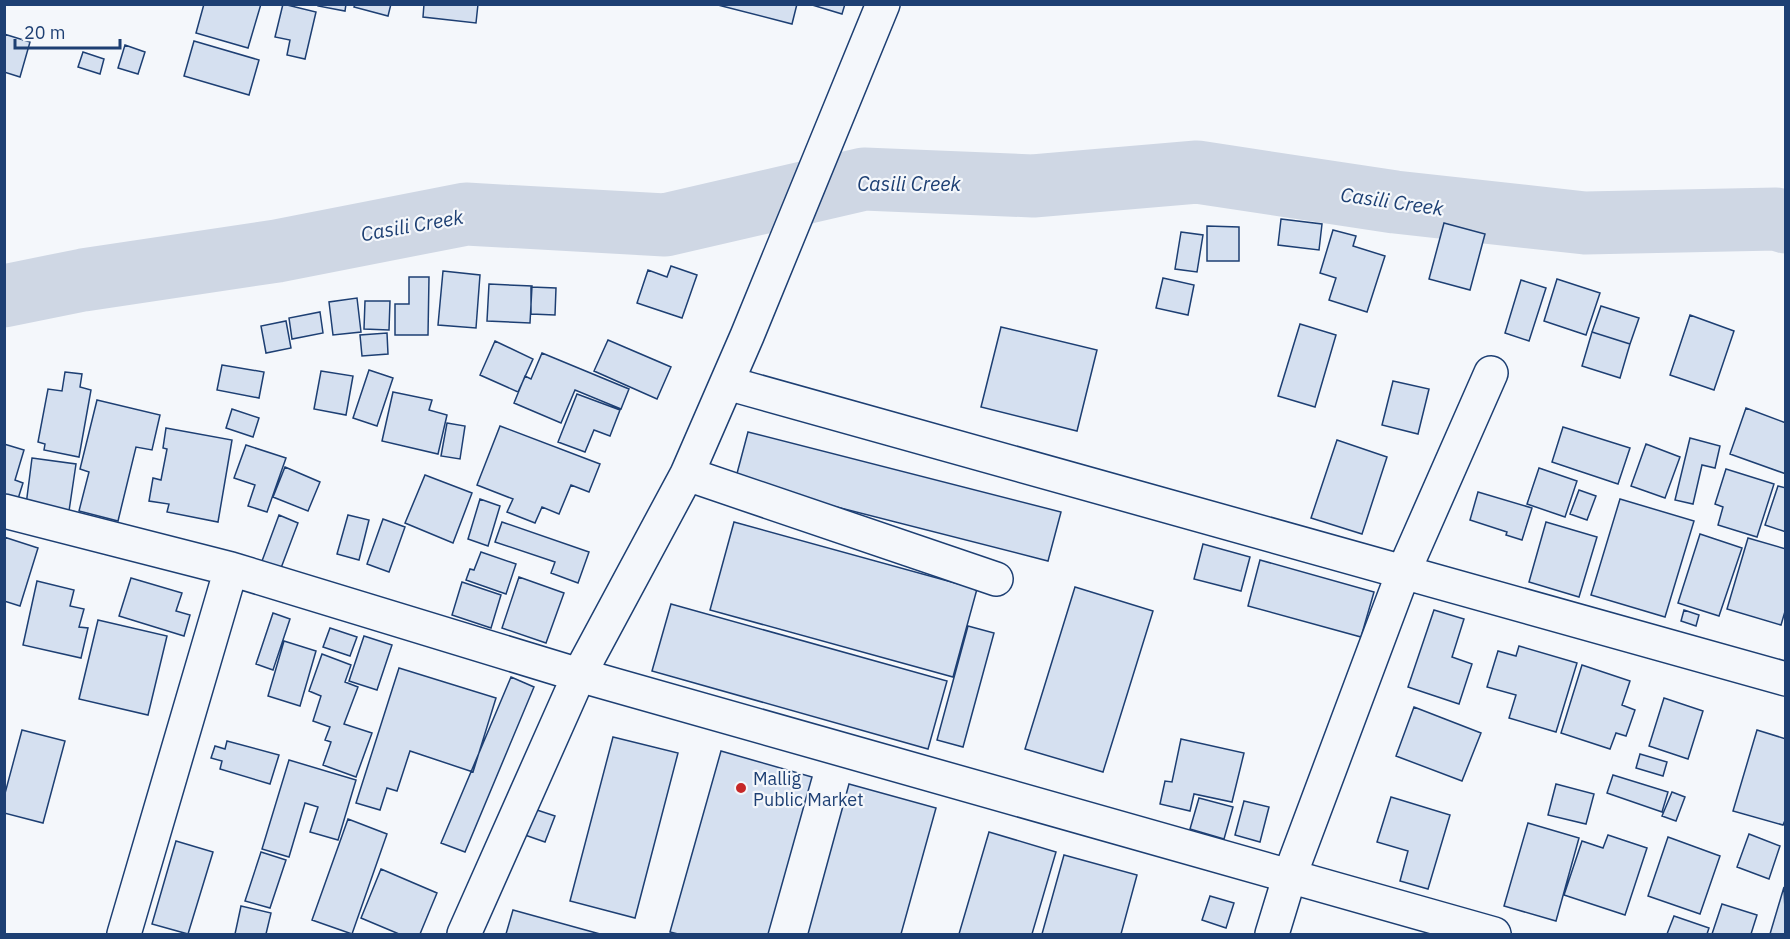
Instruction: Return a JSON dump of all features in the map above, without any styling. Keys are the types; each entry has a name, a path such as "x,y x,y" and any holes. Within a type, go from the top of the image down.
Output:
{"street":[{"path":"464,934 579,675 687,474 747,336 883,4"},
{"path":"1272,934 1290,875 1403,573 1491,373"},
{"path":"727,383 1785,679"},
{"path":"687,474 996,579"},
{"path":"4,511 231,569 579,675 1494,934"},
{"path":"124,934 231,569"}],"building":[{"path":"204,4 261,4 248,48 196,33"},
{"path":"283,4 316,12 305,59 287,55 290,40 275,37"},
{"path":"318,4 346,4 345,11 318,6"},
{"path":"355,4 391,4 388,16 354,7"},
{"path":"424,4 478,4 476,23 423,17"},
{"path":"714,4 797,4 792,24"},
{"path":"809,4 845,4 842,14"},
{"path":"4,34 30,42 20,77 4,72"},
{"path":"194,41 259,60 249,95 184,76"},
{"path":"125,45 145,52 138,74 118,68"},
{"path":"83,52 104,59 100,74 78,67"},
{"path":"1281,219 1322,224 1319,250 1278,245"},
{"path":"1444,223 1485,234 1470,290 1429,279"},
{"path":"1207,226 1239,227 1239,261 1207,261"},
{"path":"1333,230 1356,236 1353,246 1385,256 1367,312 1329,300 1336,278 1320,273"},
{"path":"1181,232 1203,235 1197,272 1175,269"},
{"path":"671,266 697,275 682,318 637,303 648,270 667,277"},
{"path":"443,271 480,275 476,328 438,325"},
{"path":"409,277 429,277 428,335 395,335 395,304 409,304"},
{"path":"1163,278 1194,285 1188,315 1156,308"},
{"path":"1557,279 1600,293 1586,335 1544,321"},
{"path":"1521,280 1546,288 1529,341 1505,333"},
{"path":"489,284 532,286 530,323 487,321"},
{"path":"531,287 556,288 555,315 531,314"},
{"path":"357,298 361,332 333,335 329,302"},
{"path":"365,301 390,301 389,330 364,329"},
{"path":"1601,306 1639,318 1630,344 1592,332"},
{"path":"320,312 323,333 292,339 289,318"},
{"path":"1690,315 1734,331 1714,390 1670,375"},
{"path":"286,321 291,348 266,353 261,326"},
{"path":"1300,324 1336,335 1315,407 1278,396"},
{"path":"1001,327 1097,350 1077,431 981,407"},
{"path":"1592,332 1630,344 1620,378 1582,366"},
{"path":"387,333 388,354 362,356 360,335"},
{"path":"608,340 671,367 657,399 594,371"},
{"path":"495,341 533,359 518,392 480,375"},
{"path":"542,353 629,389 621,409 575,390 561,423 514,403 525,376 531,379"},
{"path":"222,365 264,372 259,398 217,390"},
{"path":"369,370 393,378 377,426 353,418"},
{"path":"321,371 353,376 346,415 314,409"},
{"path":"65,372 82,374 80,387 91,390 79,457 44,450 45,444 38,442 48,389 62,391"},
{"path":"1393,381 1429,389 1418,434 1382,425"},
{"path":"393,392 432,400 429,410 447,415 438,454 382,441"},
{"path":"577,394 620,410 610,436 594,430 585,452 558,442"},
{"path":"97,400 160,415 152,450 136,447 118,521 79,511 89,472 80,469"},
{"path":"1746,408 1786,423 1786,474 1730,454"},
{"path":"232,409 259,418 253,437 226,428"},
{"path":"447,423 465,426 460,459 441,456"},
{"path":"500,426 600,464 589,492 571,485 559,514 542,507 535,523 507,512 513,499 477,485"},
{"path":"1563,427 1630,448 1618,484 1552,462"},
{"path":"166,428 232,440 218,522 167,512 169,504 149,501 153,478 161,480 167,449 163,448"},
{"path":"748,432 1061,512 1048,561 735,481"},
{"path":"1690,438 1720,446 1715,468 1702,465 1693,504 1675,500"},
{"path":"1337,440 1387,457 1362,534 1311,518"},
{"path":"4,444 24,450 15,480 23,483 17,502 4,499"},
{"path":"1646,444 1680,457 1665,498 1631,486"},
{"path":"246,445 286,458 267,512 248,506 255,485 234,478"},
{"path":"32,458 76,464 69,511 26,505"},
{"path":"285,467 320,482 308,511 273,497"},
{"path":"1539,468 1577,481 1565,517 1527,504"},
{"path":"1726,469 1774,484 1757,537 1718,525 1723,507 1715,504"},
{"path":"425,475 472,493 453,543 405,523"},
{"path":"1778,486 1786,488 1786,532 1765,525"},
{"path":"1579,490 1596,496 1587,520 1570,514"},
{"path":"1478,492 1532,508 1522,540 1506,535 1507,532 1470,520"},
{"path":"480,499 500,506 488,546 468,539"},
{"path":"1620,499 1694,521 1665,617 1591,595"},
{"path":"279,515 298,523 281,568 262,561"},
{"path":"348,515 369,520 359,560 337,554"},
{"path":"383,519 405,527 389,572 367,564"},
{"path":"502,522 589,552 578,583 551,573 555,562 495,542"},
{"path":"734,522 977,589 953,677 710,610"},
{"path":"1546,522 1597,537 1579,597 1529,582"},
{"path":"1700,534 1742,548 1719,616 1678,603"},
{"path":"4,537 38,548 20,606 4,601"},
{"path":"1748,538 1786,549 1786,608 1781,625 1727,609"},
{"path":"1203,544 1250,557 1241,591 1194,579"},
{"path":"481,552 516,564 506,594 466,580 470,569 474,570"},
{"path":"1260,560 1374,592 1361,637 1248,606"},
{"path":"519,577 564,593 546,643 502,628"},
{"path":"131,578 182,593 176,611 190,615 184,636 119,616"},
{"path":"37,581 74,590 70,606 84,609 79,627 88,628 81,658 23,645"},
{"path":"462,582 501,595 491,628 452,615"},
{"path":"1075,587 1153,611 1103,772 1025,749"},
{"path":"671,604 947,681 928,749 652,671"},
{"path":"1434,610 1464,619 1452,657 1472,664 1459,704 1408,687"},
{"path":"1684,610 1699,615 1696,626 1681,621"},
{"path":"273,613 290,619 273,670 256,664"},
{"path":"98,620 167,636 148,715 79,699"},
{"path":"968,626 994,633 963,747 937,740"},
{"path":"330,628 357,637 350,656 323,647"},
{"path":"364,636 392,645 377,690 349,681"},
{"path":"284,641 316,651 300,706 268,696"},
{"path":"1519,646 1577,663 1556,732 1509,718 1516,695 1487,687 1498,651 1516,656"},
{"path":"322,654 351,665 345,682 358,687 344,724 372,733 356,777 323,765 331,742 325,740 330,727 313,721 321,696 309,691"},
{"path":"1582,665 1630,681 1622,705 1635,710 1626,736 1616,733 1610,749 1561,733"},
{"path":"399,668 496,698 473,772 410,751 397,791 387,788 380,810 356,803"},
{"path":"511,677 534,687 465,852 441,843"},
{"path":"1664,698 1703,711 1688,759 1649,746"},
{"path":"1414,707 1481,733 1462,781 1396,756"},
{"path":"22,730 65,741 43,823 4,813 4,797"},
{"path":"1757,730 1786,739 1786,818 1783,825 1733,811"},
{"path":"613,737 678,753 635,918 570,901"},
{"path":"1181,739 1244,753 1232,802 1194,794 1190,811 1160,804 1165,781 1172,782"},
{"path":"227,741 279,755 270,784 220,769 222,761 211,758 215,746 225,749"},
{"path":"721,751 812,777 768,934 678,934 670,932"},
{"path":"1640,754 1667,762 1663,776 1636,768"},
{"path":"289,760 356,780 338,840 310,832 318,807 305,803 289,857 262,849"},
{"path":"1613,775 1668,792 1662,812 1607,793"},
{"path":"849,784 936,808 901,934 808,934"},
{"path":"1556,784 1594,794 1586,824 1548,815"},
{"path":"1672,792 1685,797 1676,821 1662,816"},
{"path":"1391,797 1450,815 1428,889 1400,881 1408,851 1377,842"},
{"path":"1199,798 1233,807 1224,839 1190,829"},
{"path":"1244,801 1269,807 1260,842 1235,835"},
{"path":"531,808 555,816 545,842 522,834"},
{"path":"348,819 387,834 352,934 312,920"},
{"path":"1528,823 1579,838 1556,921 1504,906"},
{"path":"989,832 1056,852 1032,934 959,934"},
{"path":"1749,834 1780,846 1769,879 1737,867"},
{"path":"1608,835 1647,848 1625,915 1564,895 1582,841 1603,848"},
{"path":"1668,837 1720,856 1700,914 1648,896"},
{"path":"176,841 213,852 188,934 152,924"},
{"path":"261,852 286,860 270,908 245,901"},
{"path":"1064,855 1137,875 1121,934 1042,934"},
{"path":"381,869 437,893 420,934 399,934 361,918"},
{"path":"1784,887 1786,934 1770,934"},
{"path":"1210,896 1234,903 1226,928 1202,920"},
{"path":"1722,904 1757,915 1751,934 1712,934"},
{"path":"241,906 271,913 266,934 235,934"},
{"path":"513,910 600,934 506,934"},
{"path":"1674,916 1709,928 1707,934 1667,934"}],"waterway":[{"name":"Casili Creek","path":"4,296 83,280 277,251 466,214 665,225 864,179 1033,186 1197,172 1395,202 1585,223 1776,219 1786,222"}],"place":[{"name":"Mallig Public Market","path":"741,788"}]}
